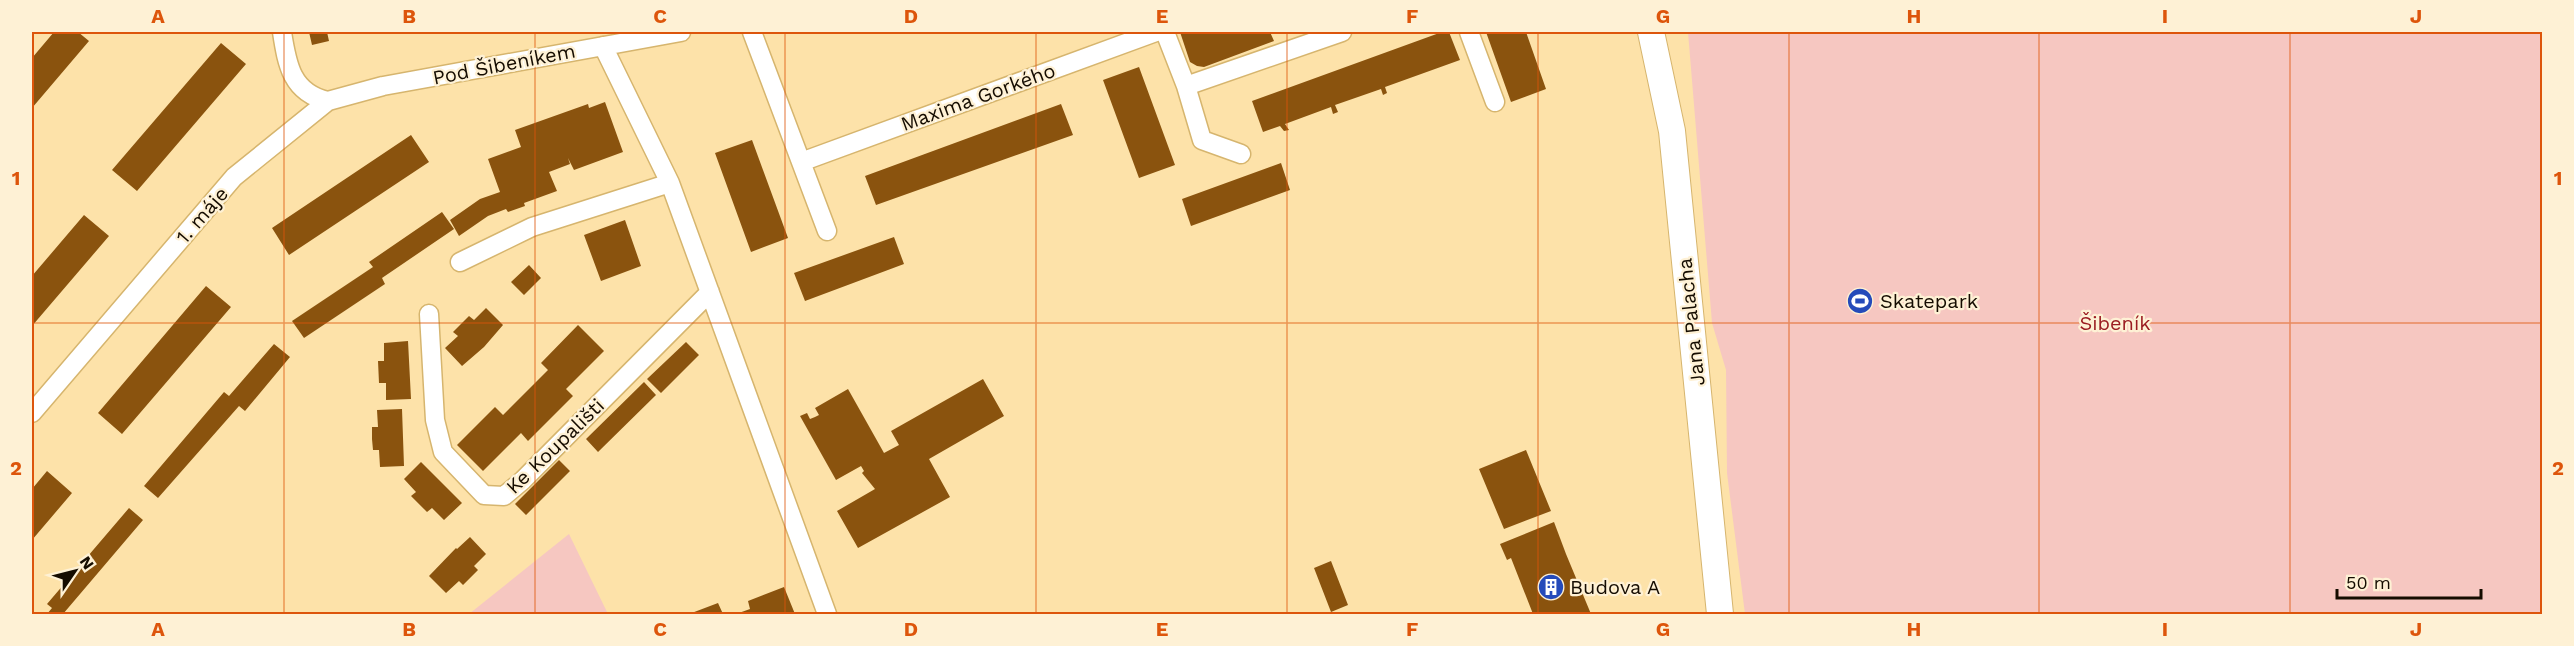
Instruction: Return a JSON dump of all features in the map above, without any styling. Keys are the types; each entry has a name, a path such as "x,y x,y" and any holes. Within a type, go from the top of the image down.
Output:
{"street":[{"path":"282,32 292,75 312,98 328,101"},
{"name":"Pod Šibeníkem","path":"328,101 581,40 603,46 681,32"},
{"path":"752,32 827,231"},
{"name":"Maxima Gorkého","path":"801,162 1156,32"},
{"path":"1165,32 1186,86 1202,140 1241,154"},
{"path":"1186,86 1342,32"},
{"path":"1469,32 1495,102"},
{"name":"Jana Palacha","path":"1652,32 1672,131 1720,615"},
{"path":"603,46 670,183 827,615"},
{"name":"1. máje","path":"32,413 234,177 328,101"},
{"path":"460,262 532,227 670,183"},
{"name":"Ke Koupališti","path":"429,314 435,420 443,452 484,495 504,496 524,480 710,292"}],"green space":[{"name":"Šibeník","path":"1688,32 2542,32 2542,614 1745,614 1727,473 1726,370 1712,323"},
{"path":"569,534 608,614 469,614"}],"building":[{"path":"54,32 78,32 89,41 32,108 32,58"},
{"path":"309,32 327,32 329,41 312,45"},
{"path":"1180,32 1270,32 1274,41 1204,67 1190,62"},
{"path":"1442,32 1449,32 1460,60 1385,87 1387,93 1383,95 1381,89 1335,105 1338,112 1333,114 1331,107 1285,124 1289,130 1284,131 1280,126 1263,132 1252,101"},
{"path":"1486,32 1526,32 1546,89 1511,102"},
{"path":"221,43 246,64 137,191 112,170"},
{"path":"1139,67 1175,165 1139,178 1103,80"},
{"path":"605,102 623,152 574,170 568,158 570,164 549,172 557,191 524,203 525,206 508,212 506,209 488,216 459,236 450,220 480,199 500,192 488,159 521,147 515,130 588,104 589,108"},
{"path":"1061,104 1073,135 876,205 865,176"},
{"path":"411,135 429,162 289,255 272,228"},
{"path":"752,140 788,238 751,252 715,153"},
{"path":"1281,163 1290,190 1191,226 1182,199"},
{"path":"442,212 454,229 382,278 385,284 304,338 292,321 373,267 369,262"},
{"path":"84,215 109,236 32,326 32,276"},
{"path":"625,220 641,266 601,281 584,235"},
{"path":"894,237 904,264 805,301 794,273"},
{"path":"529,265 541,278 524,295 511,282"},
{"path":"206,286 231,307 122,434 98,413"},
{"path":"486,308 503,325 484,347 462,366 445,348 458,336 453,332 469,316 474,320"},
{"path":"578,325 604,351 566,389 573,396 528,441 521,433 483,471 457,445 495,407 503,415 548,370 541,363"},
{"path":"408,341 411,399 386,400 386,383 379,383 378,361 384,361 384,343"},
{"path":"686,342 699,355 661,393 647,379"},
{"path":"274,344 290,357 245,411 239,406 158,498 144,486 224,392 229,396"},
{"path":"983,379 1004,416 929,459 950,497 858,548 837,511 875,489 862,473 864,471 861,466 836,480 800,416 807,413 810,419 819,415 815,408 848,389 884,453 899,445 891,431"},
{"path":"644,382 656,395 598,452 586,439"},
{"path":"402,409 404,466 380,467 379,450 373,450 372,439 372,427 378,427 377,410"},
{"path":"1526,450 1551,511 1504,529 1479,469"},
{"path":"559,460 570,471 526,515 515,504"},
{"path":"421,462 462,503 444,520 432,508 427,512 411,496 416,492 404,479"},
{"path":"47,471 72,493 32,540 32,489"},
{"path":"129,508 143,520 63,614 47,614 52,608 47,604"},
{"name":"Budova A","path":"1554,522 1591,614 1533,614 1511,558 1507,560 1500,544"},
{"path":"470,537 486,554 474,566 478,570 463,585 459,581 446,593 429,576"},
{"path":"1331,561 1348,605 1331,612 1314,568"},
{"path":"784,587 795,614 736,614 750,609 748,601"},
{"path":"718,603 723,614 689,614"}],"place":[{"name":"Skatepark","path":"1860,301"},
{"name":"Budova A","path":"1551,587"}]}
